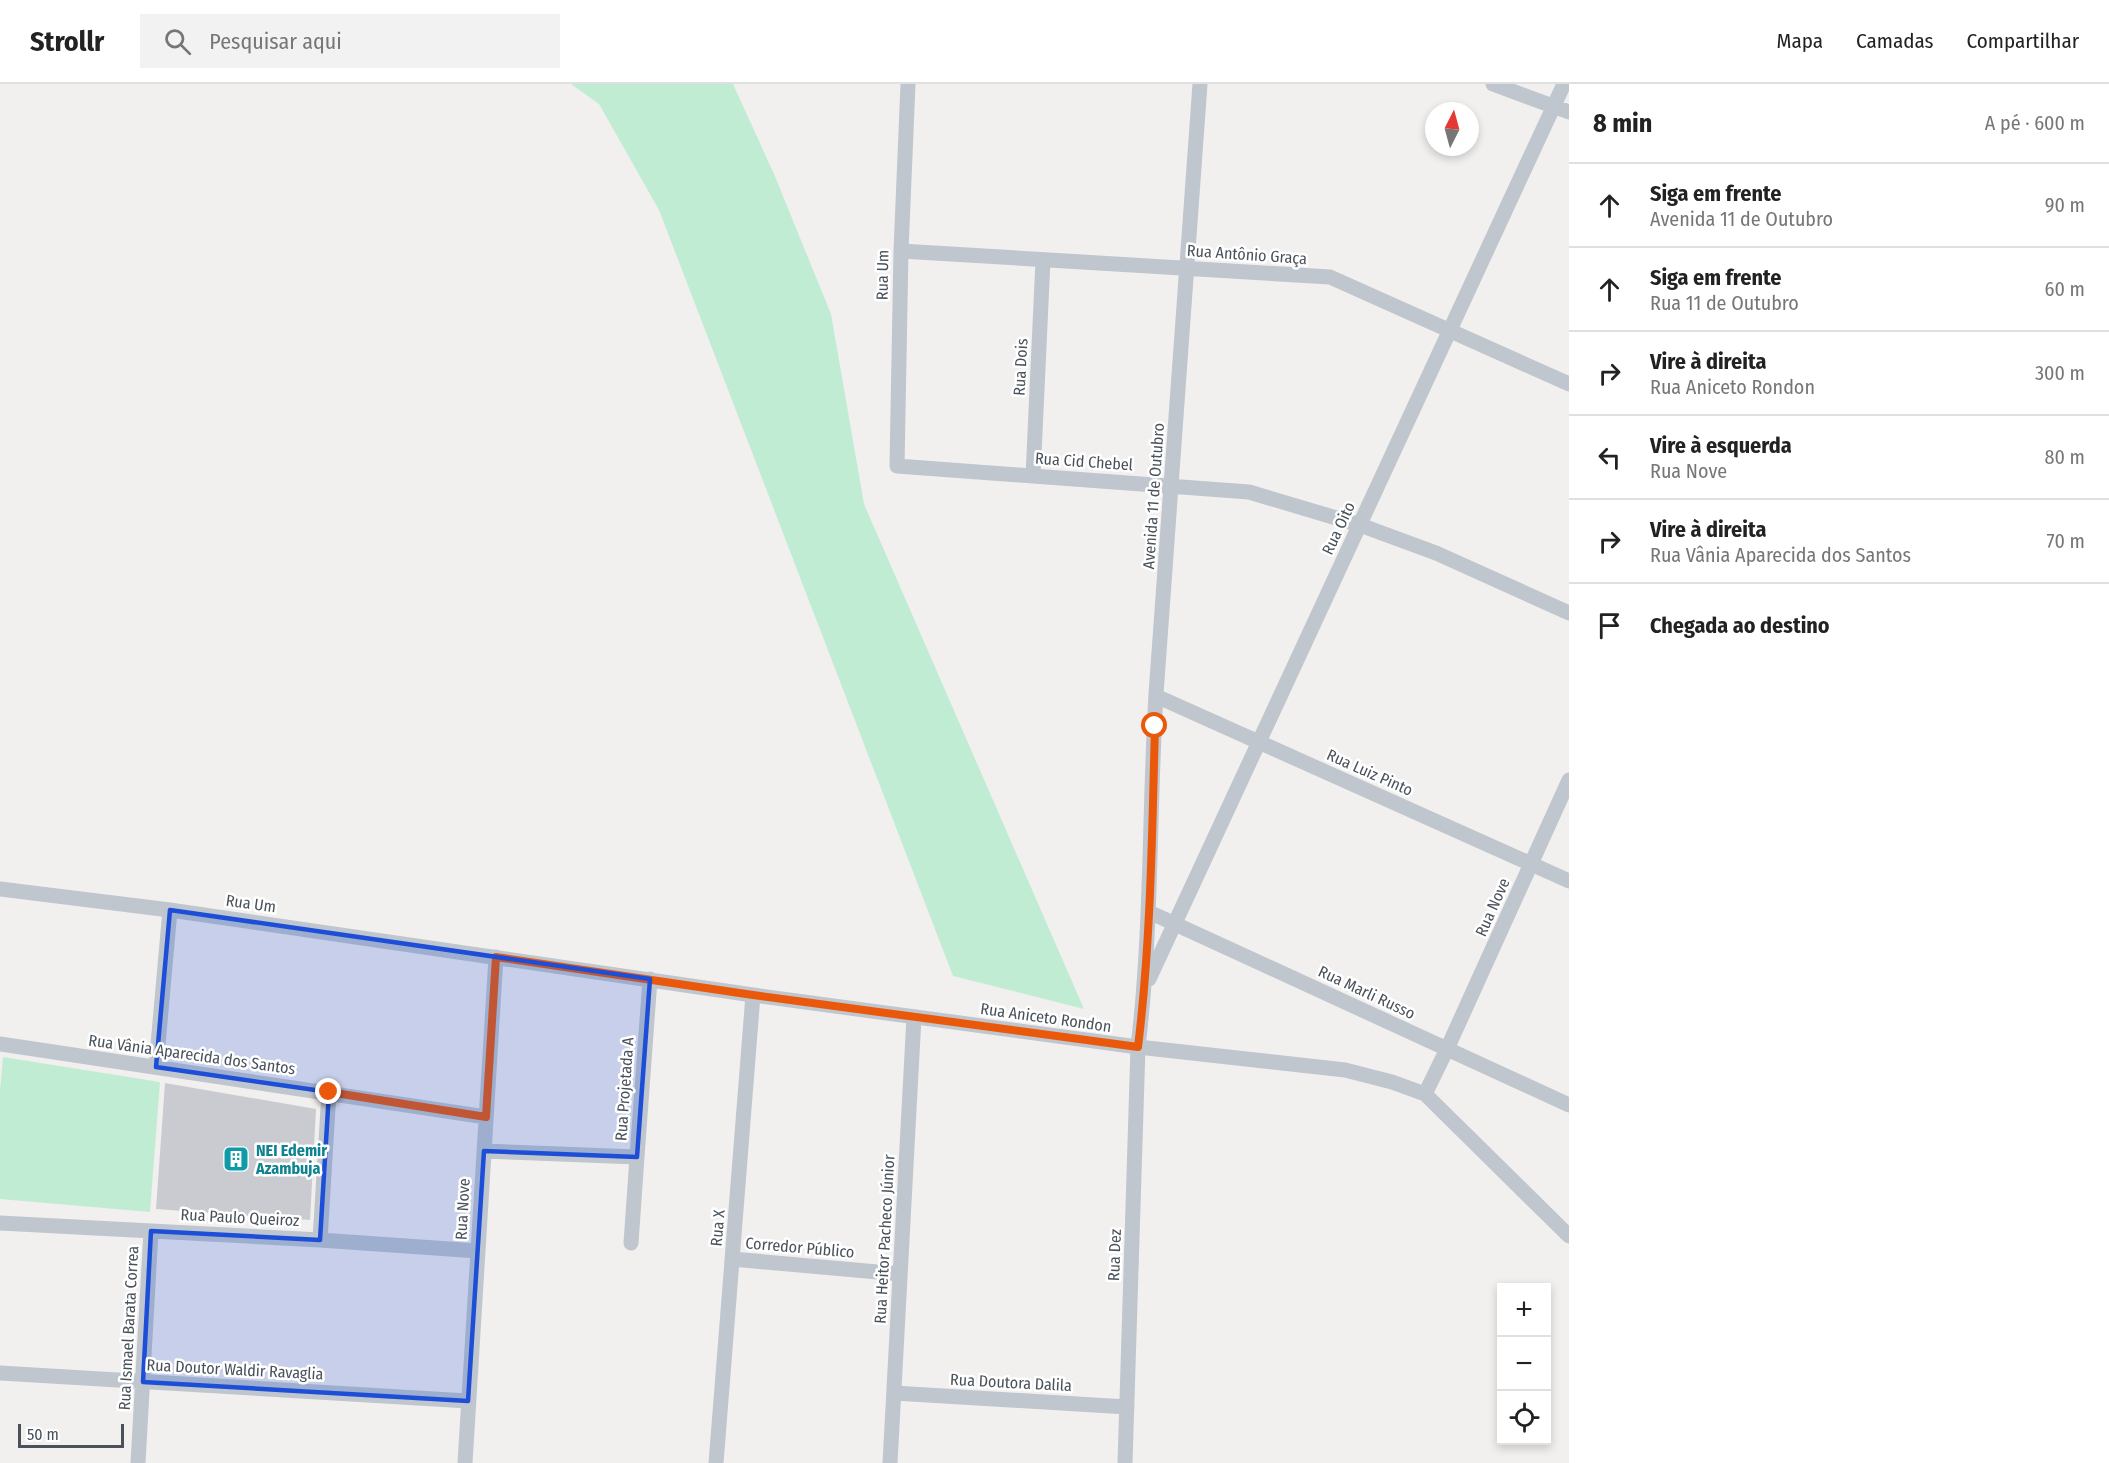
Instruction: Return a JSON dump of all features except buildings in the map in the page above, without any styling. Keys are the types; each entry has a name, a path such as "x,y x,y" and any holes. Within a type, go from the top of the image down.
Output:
{"street":[{"name":"Rua Um","path":"897,466 901,251 908,84"},
{"name":"Avenida 11 de Outubro","path":"1145,987 1156,696 1200,84"},
{"path":"1493,84 1569,112"},
{"name":"Rua Oito","path":"1145,987 1564,84"},
{"name":"Rua Antônio Graça","path":"901,251 1330,277 1569,384"},
{"name":"Rua Dois","path":"1033,476 1043,260"},
{"name":"Rua Cid Chebel","path":"897,466 1249,492 1360,525 1436,553 1569,614"},
{"name":"Rua Luiz Pinto","path":"1156,696 1569,881"},
{"name":"Rua Nove","path":"1425,1094 1569,780"},
{"name":"Rua Um","path":"0,889 170,910 496,957"},
{"path":"156,1067 170,910"},
{"name":"Rua Marli Russo","path":"1149,912 1569,1105"},
{"name":"Rua Nove","path":"465,1463 496,957"},
{"name":"Rua Aniceto Rondon","path":"496,957 753,995 1138,1047 1345,1070 1392,1082 1425,1094 1569,1236"},
{"name":"Rua Projetada A","path":"484,1150 637,1157 650,979"},
{"name":"Rua Dez","path":"1125,1463 1138,1047 1145,987"},
{"name":"Rua X","path":"716,1463 753,995"},
{"name":"Rua Heitor Pacheco Júnior","path":"890,1463 914,1017"},
{"name":"Rua Vânia Aparecida dos Santos","path":"0,1044 486,1117"},
{"path":"320,1240 329,1092"},
{"path":"631,1243 637,1157"},
{"name":"Rua Paulo Queiroz","path":"0,1223 478,1251"},
{"name":"Rua Ismael Barata Correa","path":"138,1463 152,1231"},
{"name":"Corredor Público","path":"732,1259 900,1274"},
{"name":"Rua Doutor Waldir Ravaglia","path":"0,1373 468,1401"},
{"name":"Rua Doutora Dalila","path":"894,1393 1127,1407"}],"highlighted area":[{"path":"170,910 650,979 637,1157 484,1151 468,1401 143,1382 151,1231 320,1240 329,1092 156,1067"}],"green space":[{"path":"571,84 733,84 774,174 831,314 864,504 1084,1009 953,976 659,210 599,104"},
{"path":"3,1057 160,1082 150,1212 0,1199 0,1091"}],"place":[{"name":"NEI Edemir Azambuja","path":"236,1159"}],"route":[{"path":"329,1092 486,1117 496,957 753,995 1138,1047 1145,987 1149,912 1155,726"}]}
